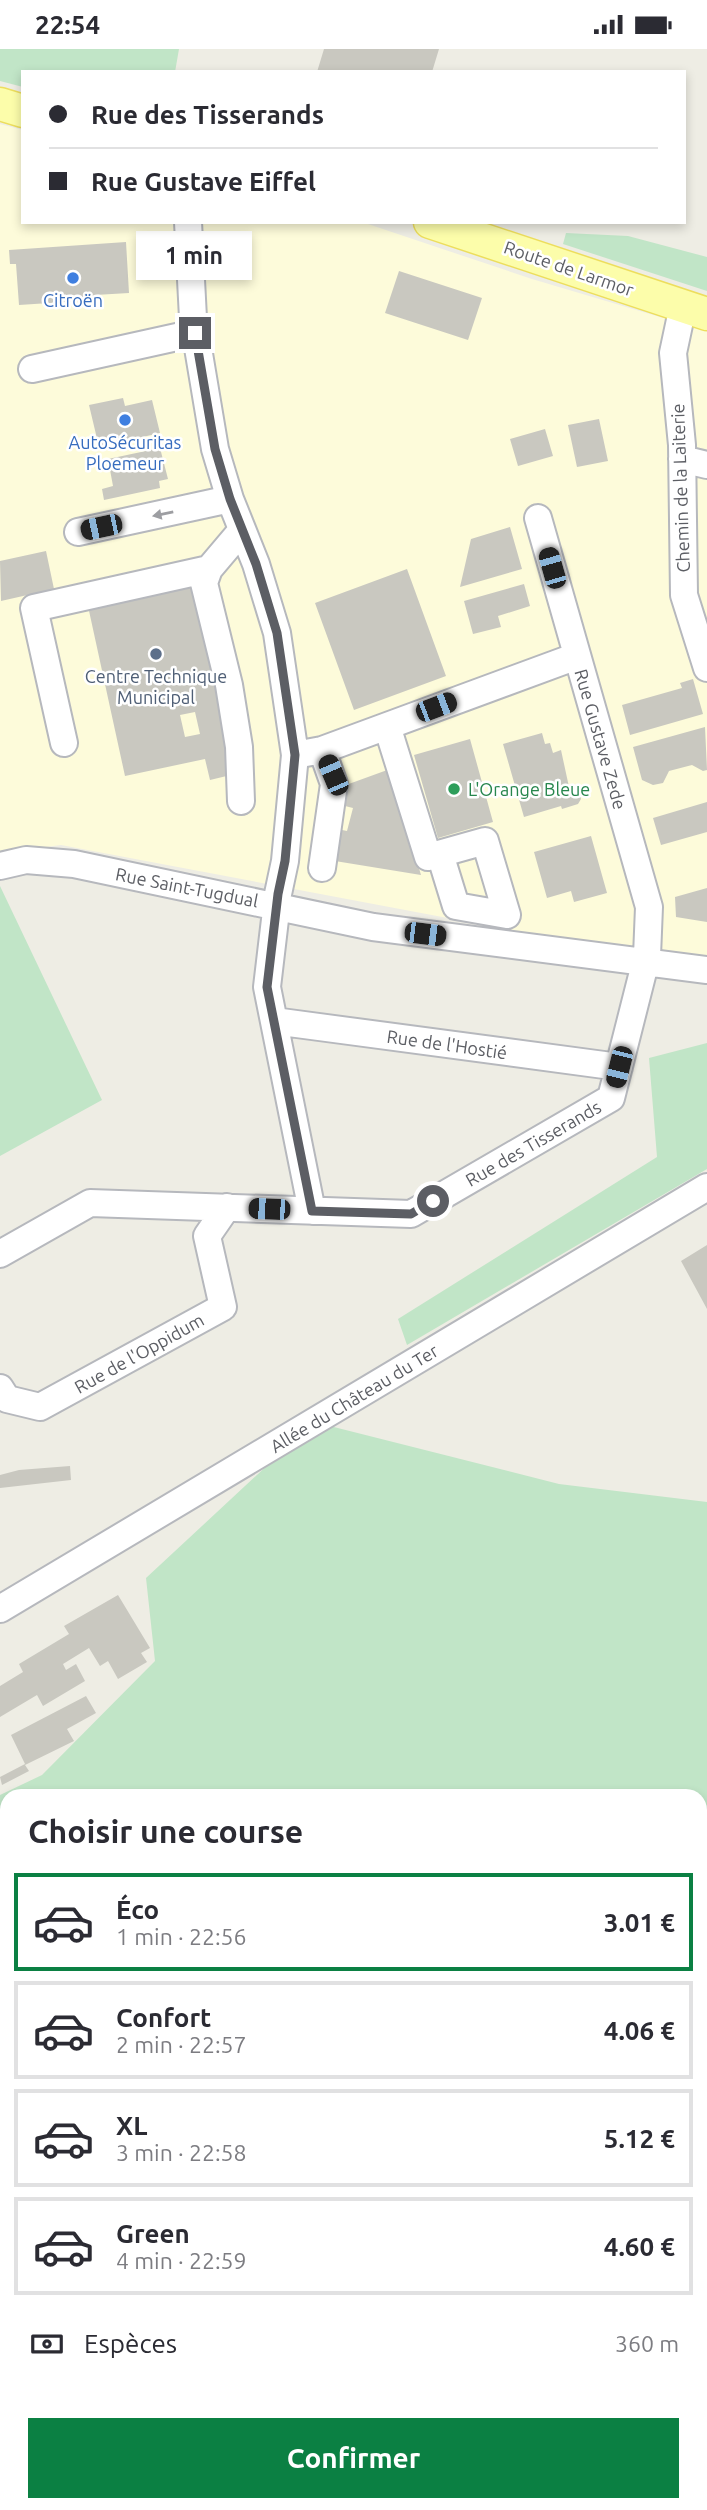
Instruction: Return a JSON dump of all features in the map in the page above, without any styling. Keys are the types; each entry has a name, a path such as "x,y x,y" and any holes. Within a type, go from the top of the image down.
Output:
{"main road":[{"path":"0,104 21,110"},
{"name":"Route de Larmor","path":"436,224 695,310"}],"street":[{"path":"193,230 195,333 215,449 230,499 256,564 277,633 295,755 285,861 276,905 267,987 312,1211"},
{"name":"Chemin de la Laiterie","path":"695,310 673,353 694,462 684,595 707,668"},
{"path":"32,369 195,333"},
{"path":"78,532 230,499"},
{"name":"Rue Gustave Zede","path":"538,518 649,907 645,962"},
{"path":"241,801 239,747 229,685 204,583 209,569 242,530"},
{"path":"64,743 34,608 209,569"},
{"path":"295,755 322,750 577,656"},
{"path":"387,726 428,857 440,853"},
{"path":"322,750 334,784 322,867"},
{"name":"Rue Saint-Tugdual","path":"0,866 26,860 74,864 373,927 707,970"},
{"name":"Rue des Tisserands","path":"0,1254 90,1203 411,1214 611,1098 645,962"},
{"name":"Rue de l'Hostié","path":"274,1021 619,1067"},
{"name":"Allée du Château du Ter","path":"0,1609 707,1187"},
{"name":"Rue de l'Oppidum","path":"0,1388 7,1399 40,1407 223,1307 207,1236 227,1207"}],"shaded area":[{"path":"0,124 21,129 21,224 368,224 532,279 707,331 707,967 61,845 0,853"}],"green space":[{"path":"0,49 179,49 175,70 21,70 21,86 0,81"},
{"path":"566,233 628,236 707,257 707,291 563,244"},
{"path":"0,886 102,1100 0,1156"},
{"path":"707,1043 707,1169 407,1345 398,1319 657,1157 649,1058"},
{"path":"314,1422 559,1484 707,1502 707,1789 13,1789 42,1775 155,1661 146,1578"}],"building":[{"path":"324,49 439,49 433,70 318,70"},
{"name":"Citroën","path":"126,242 129,293 95,295 95,300 19,305 16,264 10,264 9,250"},
{"path":"399,271 482,298 468,340 385,313"},
{"name":"AutoSécuritas Ploemeur","path":"123,398 125,406 152,400 160,433 99,447 89,405"},
{"path":"599,419 608,461 577,467 568,425"},
{"path":"545,429 553,456 518,466 510,439"},
{"path":"160,448 168,479 159,481 160,488 104,500 102,489 113,486 108,459"},
{"path":"510,527 522,569 460,587 471,539"},
{"path":"46,551 54,589 1,601 0,561"},
{"path":"407,569 446,676 354,710 315,603"},
{"name":"Centre Technique Municipal","path":"195,573 239,773 210,780 205,759 125,776 86,597","holes":["195,712 200,734 185,737 180,715"]},
{"path":"524,584 530,606 498,616 501,627 473,634 464,601"},
{"path":"693,679 703,714 630,735 622,705 682,688 680,683"},
{"path":"705,727 707,770 703,771 692,765 669,771 663,783 653,785 642,780 633,747"},
{"path":"542,733 545,744 550,743 553,753 561,750 569,787 577,785 581,799 578,804 524,817 503,744"},
{"name":"L'Orange Bleue","path":"470,739 493,822 438,838 414,755"},
{"path":"390,769 421,875 335,861 342,830 347,831 353,808 341,805 346,785"},
{"path":"707,802 707,832 661,845 653,818"},
{"path":"591,836 607,893 574,902 571,891 547,898 534,852"},
{"path":"707,888 707,922 676,917 675,897"},
{"path":"707,1245 707,1309 681,1261"},
{"path":"70,1466 71,1480 0,1488 0,1475 19,1470"},
{"path":"118,1595 150,1648 141,1653 147,1662 118,1679 108,1661 100,1666 89,1648 63,1664 66,1670 76,1664 85,1681 43,1706 37,1695 0,1717 0,1686 23,1672 19,1664 69,1634 64,1626"},
{"path":"86,1696 96,1713 67,1729 74,1741 25,1765 29,1771 2,1785 0,1777 25,1764 11,1735"}],"place":[{"name":"Citroën","path":"73,278"},
{"name":"AutoSécuritas Ploemeur","path":"125,420"},
{"name":"Centre Technique Municipal","path":"156,654"},
{"name":"L'Orange Bleue","path":"454,789"}],"route":[{"path":"195,333 215,449 230,499 256,564 277,633 295,755 285,861 278,894 267,987 312,1211 411,1214 433,1201"}]}
